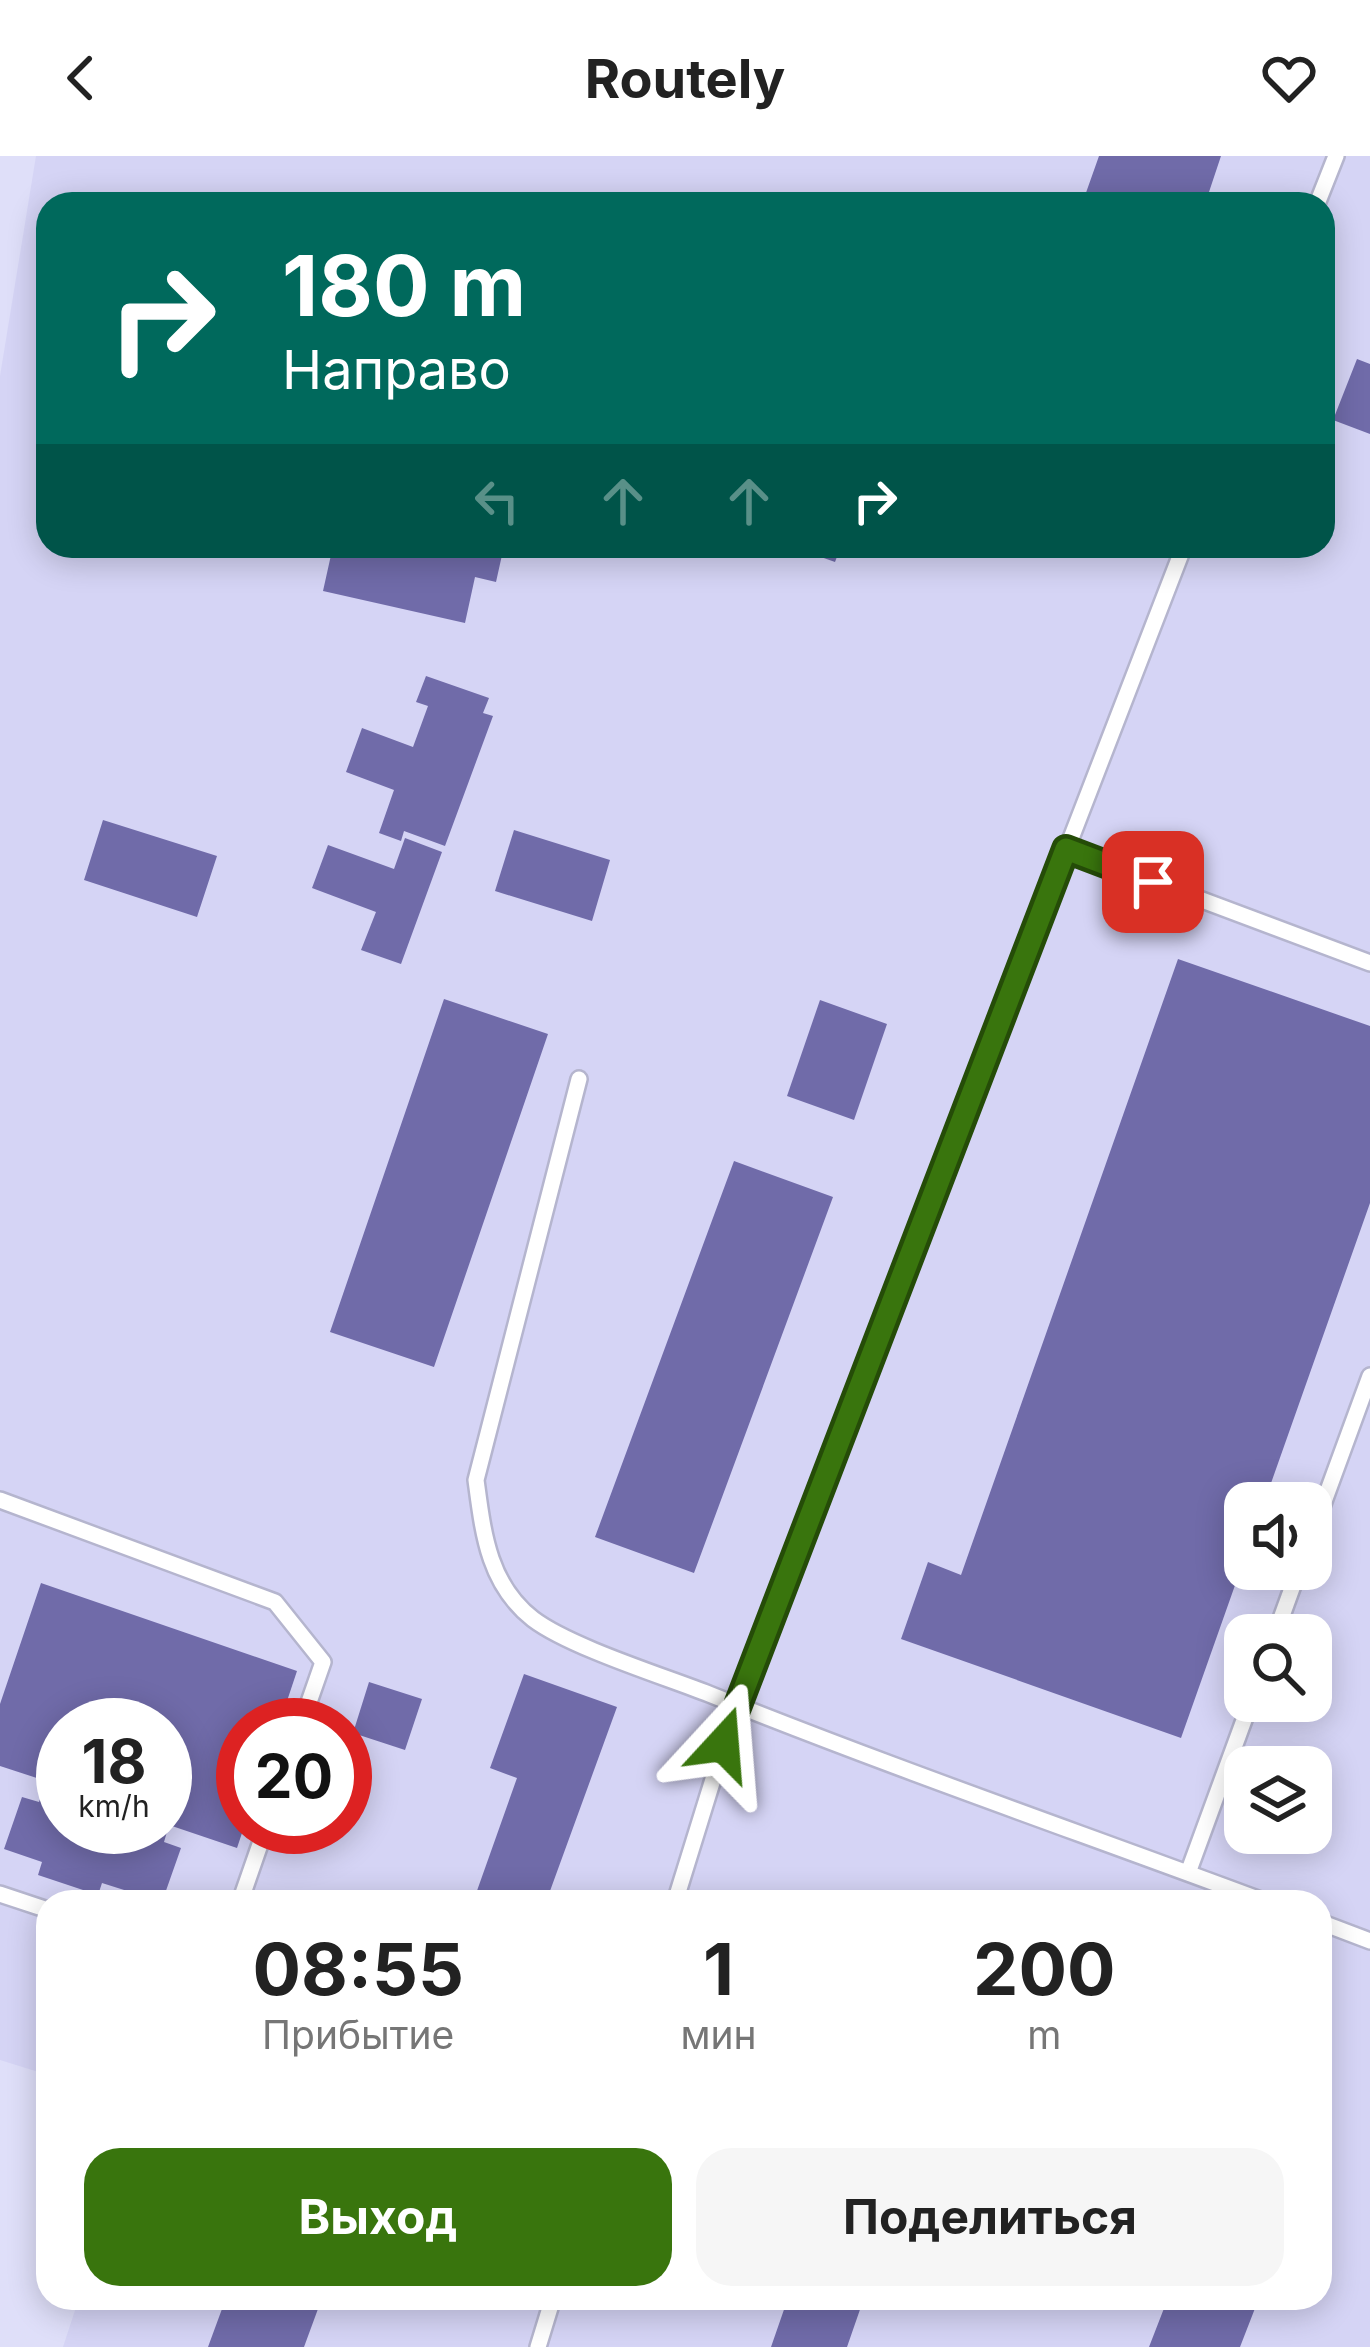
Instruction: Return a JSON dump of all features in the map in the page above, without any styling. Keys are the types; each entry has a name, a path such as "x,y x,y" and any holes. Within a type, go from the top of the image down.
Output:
{"lane":[{"path":"1322,192 1336,156"},
{"path":"679,1890 736,1705 1179,558"},
{"path":"1066,849 1370,963"},
{"path":"579,1079 476,1480 484,1544 502,1587 533,1619 567,1637 736,1705 1234,1890"},
{"path":"1331,1482 1370,1376"},
{"path":"0,1500 274,1602 323,1662 311,1698"},
{"path":"1188,1873 1243,1722"},
{"path":"245,1890 257,1854"},
{"path":"0,1894 36,1906"},
{"path":"1332,1927 1370,1941"},
{"path":"538,2347 550,2310"}],"shaded area":[{"path":"36,156 1370,156 1370,2347 63,2347 75,2310 1332,2310 1332,1890 36,1890 36,2071 0,2060 0,376"}],"building":[{"path":"1099,156 1221,156 1209,192 1086,192"},
{"path":"1357,359 1370,364 1370,434 1335,421"},
{"path":"330,558 501,558 496,582 475,577 465,623 323,591"},
{"path":"426,676 489,698 483,713 493,716 445,846 404,831 401,841 379,833 394,790 346,772 362,728 413,747 428,706 416,702"},
{"path":"103,820 217,856 197,917 84,880"},
{"path":"514,830 610,860 592,921 495,891"},
{"path":"405,838 442,852 401,964 361,950 376,912 312,888 328,845 394,869"},
{"path":"1178,959 1370,1026 1370,1203 1271,1482 1224,1482 1224,1590 1233,1590 1181,1738 901,1639 928,1562 961,1575"},
{"path":"444,999 548,1034 434,1367 330,1332"},
{"path":"820,1000 887,1024 854,1120 787,1096"},
{"path":"734,1161 833,1197 694,1573 595,1537"},
{"path":"41,1583 297,1671 288,1698 216,1698 216,1841 192,1833 192,1698 36,1698 36,1778 0,1766 0,1704"},
{"path":"524,1674 617,1707 550,1890 477,1890 517,1778 490,1768"},
{"path":"369,1682 422,1699 405,1750 372,1739 372,1698 364,1698"},
{"path":"22,1797 36,1801 36,1854 179,1854 166,1890 124,1890 102,1883 100,1890 83,1890 38,1875 42,1862 4,1849"},
{"path":"222,2310 318,2310 304,2347 208,2347"},
{"path":"784,2310 860,2310 847,2347 771,2347"},
{"path":"1163,2310 1254,2310 1240,2347 1149,2347"}],"route":[{"path":"723,1744 1066,849 1153,882"}]}
